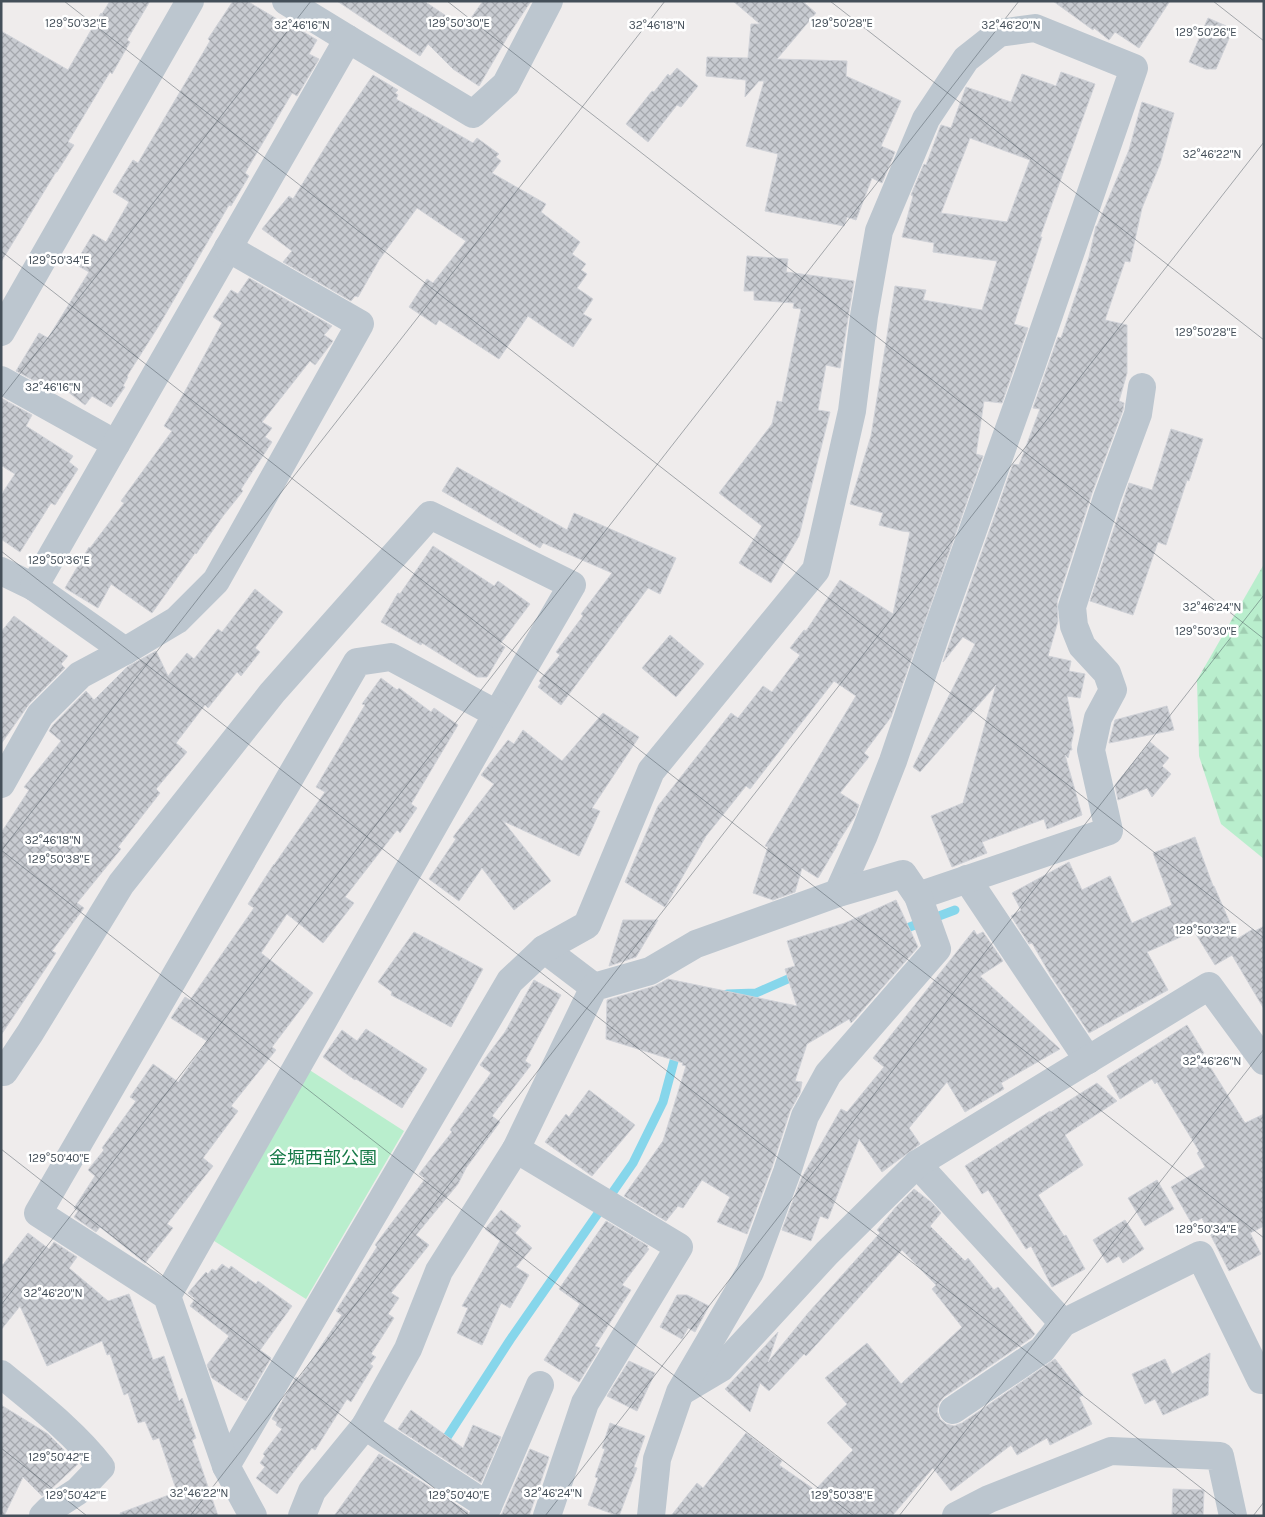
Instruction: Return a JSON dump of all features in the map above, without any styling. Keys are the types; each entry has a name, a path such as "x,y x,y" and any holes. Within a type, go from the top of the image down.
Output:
{"street":[{"path":"1,332 190,1"},
{"path":"286,1 473,114 506,84 549,1"},
{"path":"226,1466 510,981 544,949 587,925 650,771 816,570 852,411 864,316 880,231 926,119 966,59 999,32 1036,28 1134,68 1030,370 937,631 894,760 838,893"},
{"path":"125,651 12,582 116,444 348,39"},
{"path":"1,784 40,715 80,675 177,620 216,581 360,324 228,248"},
{"path":"1,380 116,444"},
{"path":"918,896 1109,831 1092,750 1098,718 1113,690 1107,673 1082,646 1074,626 1072,607 1107,498 1138,414 1142,387"},
{"path":"1,1071 4,1072 30,1033 121,884 272,692 430,515 572,585 167,1296"},
{"path":"253,1516 226,1466 167,1296 38,1213 358,662 391,657 497,714"},
{"path":"302,1516 312,1490 365,1426 408,1349 439,1271 516,1149 594,987 650,971 696,944 838,893 903,874 918,896 937,949 828,1074 805,1116 787,1172 750,1272 680,1392 657,1458 651,1516"},
{"path":"967,879 1088,1060"},
{"path":"544,949 594,987"},
{"path":"680,1392 721,1368 827,1253 917,1164 1209,986 1264,1061"},
{"path":"516,1149 679,1247 585,1403 547,1516"},
{"path":"917,1164 1063,1323"},
{"path":"953,1410 1042,1350 1063,1323 1200,1255 1261,1380"},
{"path":"1,1374 86,1448 101,1467 78,1491 43,1516"},
{"path":"365,1426 486,1511 540,1385"},
{"path":"956,1516 989,1499 1111,1450 1220,1456 1233,1516"}],"green space":[{"path":"1264,564 1264,859 1221,824 1199,756 1197,680"},
{"name":"金堀西部公園","path":"308,1069 404,1131 306,1299 211,1239"}],"building":[{"path":"110,1 150,1 127,40 130,42 112,74 110,72 68,142 74,145 1,262 1,31 68,70"},
{"path":"233,1 247,1 317,40 309,54 319,59 297,96 292,93 245,173 249,176 231,206 229,205 158,327 127,376 123,386 125,387 111,407 92,396 85,405 53,380 48,388 16,371 39,333 48,338 89,272 75,264 93,234 106,242 129,202 113,192 133,160 138,163 210,41 208,39"},
{"path":"337,1 424,1 464,28 483,1 531,1 479,86 453,69 428,44 420,56"},
{"path":"733,1 802,1 816,13 777,59 847,61 846,76 901,101 881,146 895,152 882,183 872,178 856,220 847,217 844,226 765,211 778,154 746,146 764,81 759,81 745,97 746,80 706,76 707,57 748,58 751,24 760,24"},
{"path":"1053,1 1170,1 1139,48 1115,32 1109,40"},
{"path":"1208,18 1233,29 1216,69 1206,69 1189,62"},
{"path":"677,68 698,86 681,107 677,105 648,142 626,124 652,91 654,92 668,74 670,76"},
{"path":"1061,72 1095,84 1040,237 1042,237 1014,324 1028,328 1002,403 984,401 976,454 983,456 891,717 864,753 869,757 840,793 859,805 855,816 818,878 802,868 795,892 773,900 753,893 768,847 765,846 856,696 834,681 750,789 746,786 706,836 665,907 625,882 658,806 731,713 738,718 763,686 772,692 800,655 790,648 804,630 806,631 840,580 893,614 910,532 879,525 883,513 850,504 871,436 895,286 926,290 923,300 982,310 997,261 933,252 934,243 902,237 913,196 911,195 924,164 926,165 941,125 951,128 966,87 1011,102 1022,74 1056,86","holes":["970,138 1030,160 1007,222 941,213"]},
{"path":"373,75 398,90 395,93 398,95 396,99 473,143 477,138 499,154 496,157 501,161 492,173 546,204 541,212 580,242 572,254 586,264 581,270 587,274 577,288 593,299 583,314 592,319 573,347 528,316 499,359 439,320 436,325 409,307 427,279 433,283 466,241 417,208 379,260 358,297 355,296 351,301 283,262 292,251 262,229 289,196 293,199"},
{"path":"1142,102 1174,113 1160,164 1142,208 1130,262 1125,261 1105,320 1127,325 1127,373 1119,401 1124,403 1123,410 1092,493 1057,602 1058,621 1048,656 1071,661 1069,671 1085,674 1080,698 1067,696 1074,731 1071,745 1072,750 1070,750 1068,758 1065,755 1082,815 1047,829 1044,819 982,842 987,853 952,867 931,816 963,803 996,685 920,772 913,767 975,644 963,637 943,662 1013,464 1019,465 1040,409 1033,408 1058,337 1061,338 1089,257 1096,226 1129,150"},
{"path":"747,256 788,259 786,272 854,281 840,368 826,365 818,410 830,412 799,536 771,583 739,563 762,526 719,493 772,424 777,401 782,402 801,309 793,308 794,303 754,300 754,291 744,291"},
{"path":"249,278 332,326 324,335 333,341 315,365 310,361 262,422 272,428 265,437 272,442 241,489 243,491 152,613 111,584 98,608 65,588 89,547 124,503 121,501 172,431 164,426 222,323 213,317 231,290 238,294"},
{"path":"1,398 32,415 26,426 73,456 69,462 78,469 55,505 51,503 20,552 1,539 1,495 15,474 2,466 1,468"},
{"path":"1171,429 1203,439 1189,481 1187,480 1166,545 1158,542 1133,615 1090,601 1129,483 1152,490"},
{"path":"457,467 567,530 574,513 676,558 660,594 648,588 561,705 538,687 541,683 539,681 560,655 556,652 583,616 581,614 612,573 543,543 540,548 442,491"},
{"path":"433,546 494,586 498,581 530,604 500,644 505,647 487,677 477,677 422,643 421,645 381,622 398,593 400,594"},
{"path":"255,589 283,612 255,648 260,652 241,676 237,672 208,708 205,705 176,743 187,752 156,789 160,793 118,847 121,849 77,903 84,908 52,951 56,953 1,1035 1,833 29,790 24,787 61,741 49,731 86,691 94,700 127,667 156,651 168,676 187,653 194,659 218,629 222,632"},
{"path":"14,616 68,656 61,664 65,668 29,704 1,744 1,632"},
{"path":"670,635 704,664 676,697 642,668"},
{"path":"381,678 397,690 399,688 431,712 434,708 458,725 411,804 417,808 400,833 397,830 345,897 354,903 323,943 287,914 261,953 313,993 272,1047 276,1050 231,1106 238,1111 203,1158 213,1166 167,1224 173,1228 145,1263 100,1227 96,1232 74,1217 78,1211 74,1208 95,1176 88,1170 104,1150 102,1148 136,1101 130,1097 153,1064 178,1082 207,1041 171,1018 185,997 190,1000 254,908 248,904 325,792 316,787 365,705 362,704"},
{"path":"1167,706 1174,730 1109,743 1115,720"},
{"path":"603,713 639,737 592,808 600,811 579,856 503,821 551,881 514,910 482,868 459,901 429,879 456,839 453,837 494,784 481,775 508,740 514,744 523,730 562,761"},
{"path":"1150,742 1169,758 1162,766 1171,774 1152,797 1147,788 1118,800 1115,785"},
{"path":"1195,837 1213,886 1237,939 1253,929 1255,931 1264,926 1264,1009 1232,955 1215,965 1194,931 1147,952 1168,990 1089,1033 1051,976 1032,943 1029,944 1011,916 1021,910 1012,893 1069,862 1082,890 1110,876 1132,923 1172,905 1153,853"},
{"path":"896,900 918,947 851,1023 849,1019 807,1044 795,1081 802,1082 800,1093 790,1111 747,1234 717,1222 730,1197 702,1180 683,1208 678,1206 666,1221 624,1196 663,1141 686,1066 682,1065 683,1063 606,1039 607,1000 655,986 668,979 797,1006 785,969 795,966 787,941 845,923"},
{"path":"623,920 658,920 636,957 609,966"},
{"path":"974,930 977,935 983,932 1003,961 980,976 1060,1049 1001,1083 1004,1089 965,1112 947,1082 909,1128 920,1144 882,1172 859,1139 828,1219 820,1216 811,1241 782,1230 801,1179 841,1109 847,1112 884,1067 873,1058"},
{"path":"414,932 483,969 451,1027 391,995 392,992 378,982"},
{"path":"534,980 561,995 525,1061 531,1065 492,1116 500,1122 466,1168 458,1184 416,1235 429,1245 391,1293 399,1298 388,1314 394,1318 371,1354 376,1357 370,1364 373,1366 351,1402 347,1399 315,1450 312,1448 277,1494 256,1478 265,1467 260,1463 265,1456 263,1454 282,1429 272,1419 296,1377 299,1379 342,1315 336,1311 377,1247 375,1245 425,1179 419,1174 452,1132 450,1130 491,1073 480,1065 505,1032"},
{"path":"1187,1025 1204,1053 1202,1054 1245,1123 1264,1114 1264,1226 1250,1233 1261,1254 1229,1271 1202,1218 1192,1224 1171,1187 1205,1167 1197,1153 1199,1151 1157,1082 1155,1084 1152,1079 1120,1099 1107,1076"},
{"path":"366,1029 427,1069 402,1108 355,1080 323,1057 342,1030 357,1041"},
{"path":"1097,1083 1117,1101 1065,1135 1083,1165 1038,1195 1064,1236 1066,1235 1085,1269 1052,1287 1031,1246 1026,1249 988,1190 982,1194 965,1166"},
{"path":"589,1090 635,1125 592,1176 545,1142 566,1114 569,1117"},
{"path":"1157,1180 1174,1209 1145,1226 1128,1198"},
{"path":"914,1189 931,1202 941,1213 930,1226 965,1261 968,1258 994,1290 998,1287 1035,1334 944,1397 939,1403 937,1411 940,1419 946,1424 954,1426 962,1423 1055,1359 1083,1395 1079,1397 1092,1424 1050,1445 1047,1438 1017,1455 1011,1445 951,1491 933,1468 892,1516 671,1516 697,1483 703,1488 746,1433 782,1461 779,1465 815,1490 853,1450 827,1423 847,1404 825,1378 867,1343 901,1384 962,1327 932,1289 936,1285 902,1250 806,1356 804,1354 769,1391 760,1383 750,1412 725,1389 778,1332 768,1362 809,1312 880,1233 877,1230"},
{"path":"501,1210 521,1226 515,1233 532,1248 516,1267 529,1275 510,1308 501,1303 482,1345 457,1333 468,1308 462,1306 500,1241 485,1229"},
{"path":"1125,1220 1144,1249 1123,1263 1119,1256 1107,1263 1093,1240"},
{"path":"606,1221 648,1246 647,1248 649,1249 622,1285 631,1290 595,1346 600,1348 579,1382 544,1360 580,1304 559,1289"},
{"path":"28,1233 49,1249 54,1242 77,1257 69,1268 108,1301 129,1294 153,1360 164,1356 179,1401 182,1398 196,1438 192,1440 218,1516 121,1516 120,1513 177,1492 159,1438 153,1440 145,1421 138,1423 128,1393 124,1395 110,1354 107,1355 102,1341 47,1366 20,1306 1,1330 1,1267"},
{"path":"222,1264 229,1269 231,1266 256,1284 258,1281 292,1306 260,1350 271,1358 246,1401 212,1378 207,1365 229,1336 190,1306 195,1299 188,1293 206,1272 208,1274 212,1269 216,1271"},
{"path":"677,1295 687,1295 709,1306 695,1332 688,1328 682,1339 660,1327"},
{"path":"1210,1353 1208,1395 1163,1415 1155,1399 1145,1404 1132,1374 1165,1359 1172,1374"},
{"path":"629,1361 655,1373 637,1411 607,1396"},
{"path":"1,1405 48,1434 78,1464 42,1496 23,1477 4,1516 1,1516"},
{"path":"411,1410 463,1448 473,1425 501,1437 481,1483 398,1429"},
{"path":"610,1423 645,1436 634,1467 637,1468 619,1516 588,1505 598,1478 595,1477 605,1449 602,1448"},
{"path":"530,1449 549,1457 529,1516 501,1516"},
{"path":"379,1454 468,1512 468,1516 334,1516"},
{"path":"1173,1489 1204,1490 1203,1516 1172,1516"}],"waterway":[{"path":"899,931 955,910"},
{"path":"727,994 756,993 797,975"},
{"path":"442,1445 510,1340 633,1163 663,1102 677,1050"}]}
